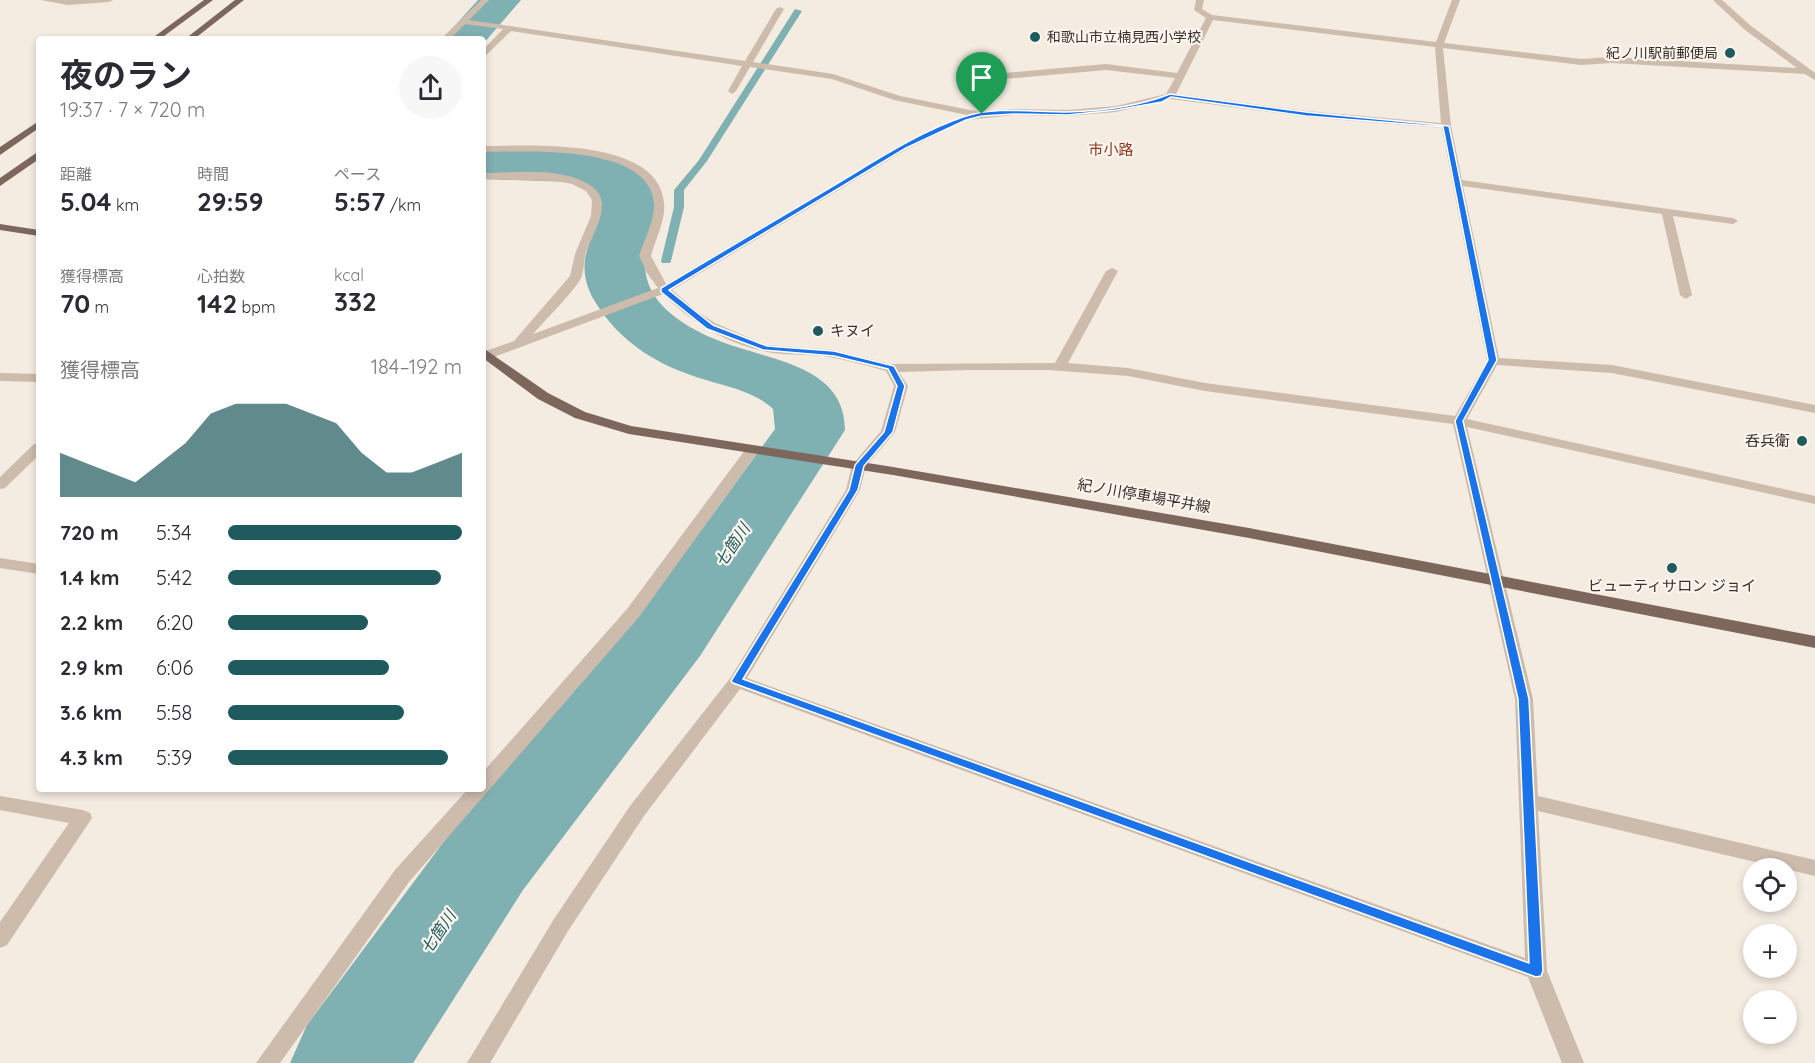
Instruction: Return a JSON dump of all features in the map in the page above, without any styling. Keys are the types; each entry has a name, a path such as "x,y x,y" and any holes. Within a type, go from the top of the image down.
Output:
{"main road":[{"path":"159,36 209,0"},
{"path":"193,36 240,0"},
{"path":"0,152 36,126"},
{"path":"0,183 36,156"},
{"path":"0,227 36,233"},
{"name":"紀ノ川停車場平井線","path":"487,358 543,396 580,415 629,430 859,465 1237,531 1815,642"}],"street":[{"path":"45,0 50,3 109,0"},
{"path":"1200,0 1198,10 1210,17 1581,62 1611,60 1802,68 1815,66"},
{"path":"1456,0 1439,44 1446,126 1492,360 1459,421 1524,699 1536,971 1573,1063"},
{"path":"1717,0 1748,28 1815,77"},
{"path":"449,36 467,21 482,2"},
{"path":"732,92 780,9"},
{"path":"1170,96 1210,17"},
{"path":"467,21 749,66 833,77 940,108 982,114"},
{"path":"486,52 509,28"},
{"path":"1004,76 1106,67 1180,76"},
{"path":"487,358 518,344 660,292 904,147 964,118 982,114 1014,112 1068,113 1116,109 1162,100 1170,96 1306,114 1446,126"},
{"path":"486,149 584,152 611,156 650,177 657,191 659,203 645,256 660,292 710,327 766,348 834,354 891,368 1060,366 1176,380 1205,387 1459,421 1815,500"},
{"path":"486,176 567,179 592,189 598,200 597,213 576,262 576,277 518,344"},
{"path":"1457,182 1733,221"},
{"path":"1667,212 1686,295"},
{"path":"1060,366 1112,271"},
{"path":"1492,360 1612,369 1815,409"},
{"path":"478,1063 561,925 637,811 737,681 853,490 859,465 888,432 901,386 891,368"},
{"path":"0,377 36,378"},
{"path":"0,485 36,450"},
{"path":"486,781 633,613 760,450"},
{"path":"0,563 36,569"},
{"path":"737,681 1536,971"},
{"path":"267,1063 402,876 476,792"},
{"path":"1528,801 1815,868"},
{"path":"0,803 82,818 0,939"}],"waterway":[{"name":"七箇川","path":"467,36 501,0"},
{"path":"666,261 679,207 679,190 703,161 798,11"},
{"name":"七箇川","path":"348,1063 487,861 670,635 810,430 809,412 804,401 783,384 716,362 674,344 653,331 632,310 617,286 614,273 614,260 626,222 629,198 625,188 616,179 601,172 572,166 486,163"},
{"path":"618,288 641,279"}],"place":[{"name":"和歌山市立楠見西小学校","path":"1035,37"},
{"name":"紀ノ川駅前郵便局","path":"1730,53"},
{"name":"キヌイ","path":"818,331"},
{"name":"呑兵衛","path":"1802,441"},
{"name":"ビューティサロン ジョイ","path":"1672,568"}],"district":[{"name":"市小路","path":"1111,150"}],"route":[{"path":"1170,96 1306,114 1446,126 1492,360 1459,421 1524,699 1536,971 737,681 853,490 859,465 888,432 901,386 891,368 834,354 766,348 710,327 664,290 904,147 964,118 982,114 1068,113 1116,109 1162,100 1170,96"}]}
